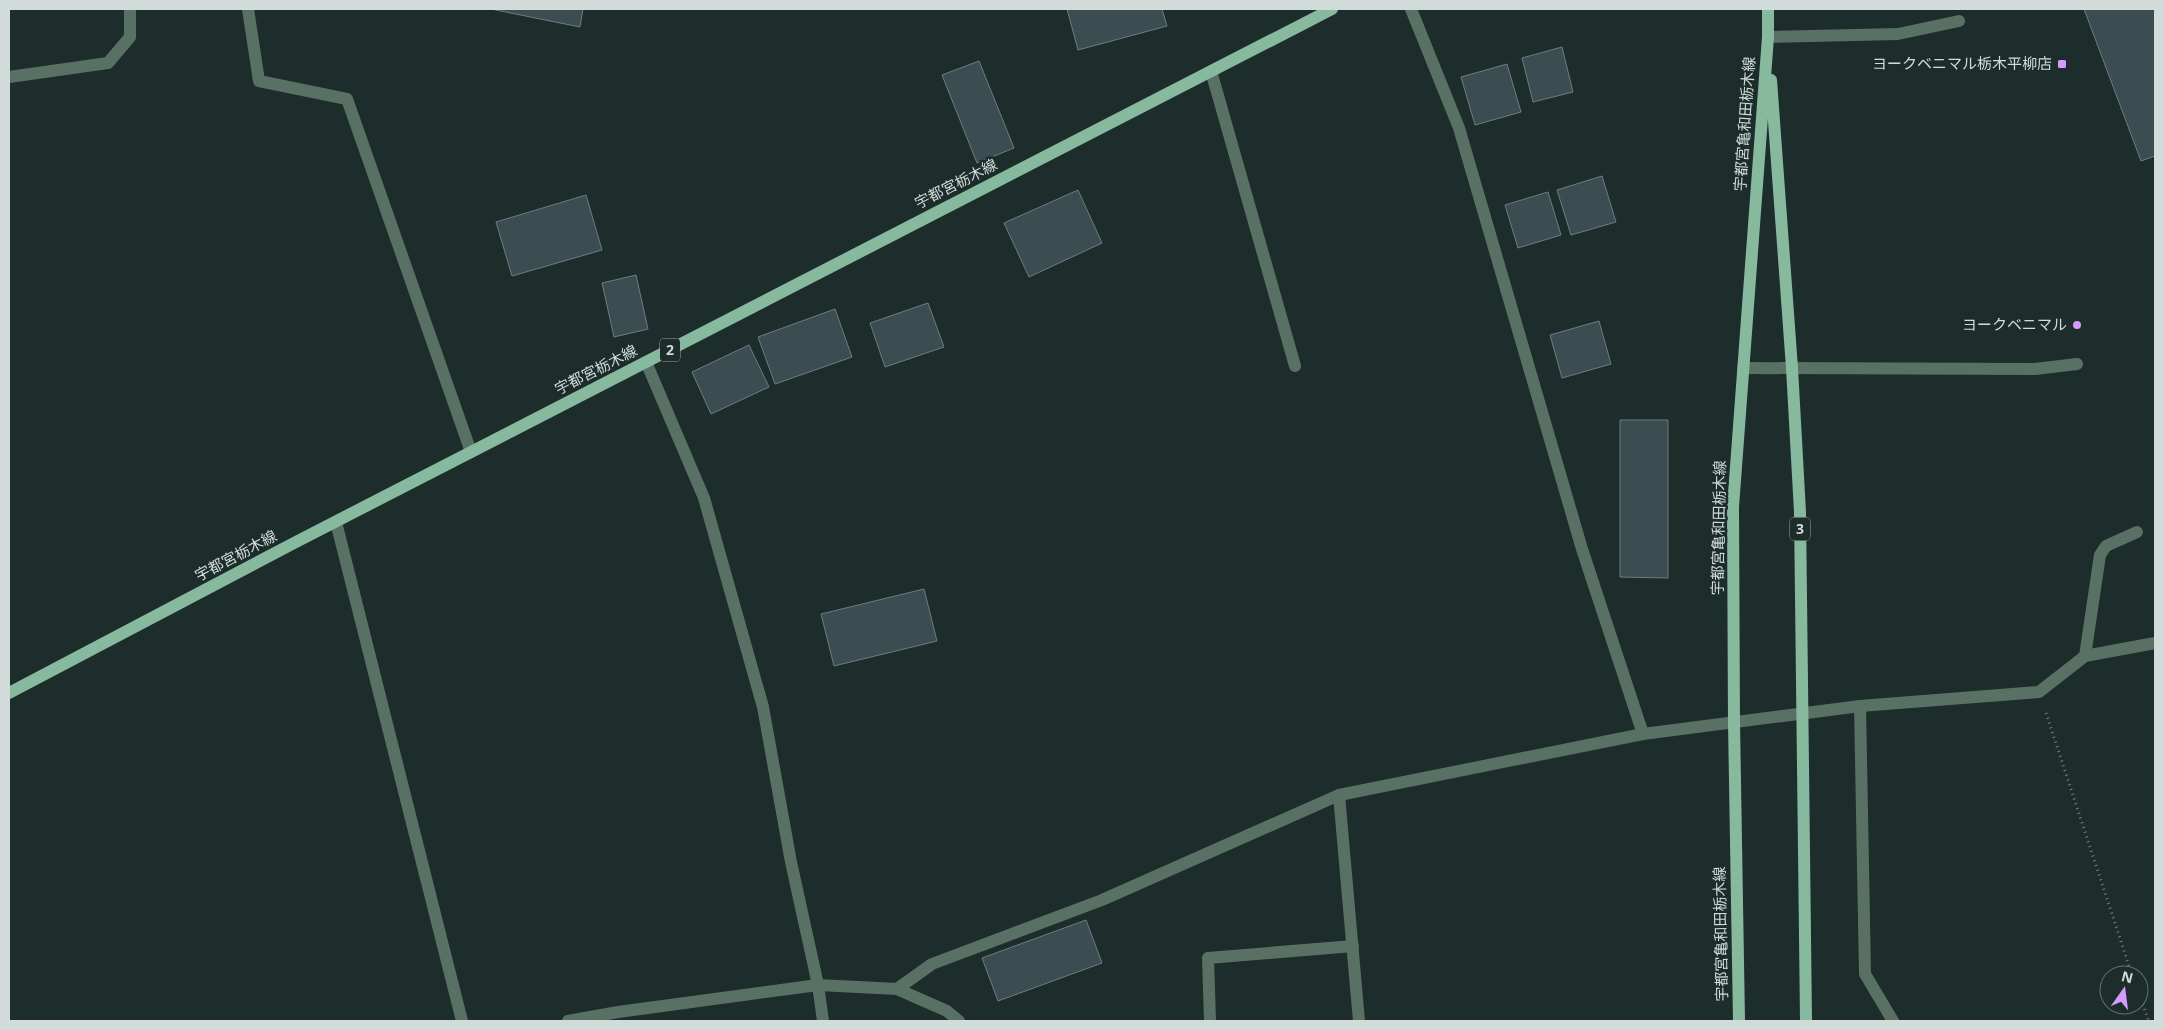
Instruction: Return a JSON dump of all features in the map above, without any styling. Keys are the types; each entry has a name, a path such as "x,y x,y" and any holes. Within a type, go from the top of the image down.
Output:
{"main road":[{"name":"宇都宮栃木線","path":"9,693 471,452 1332,9"},
{"name":"宇都宮亀和田栃木線","path":"1768,9 1768,38 1792,368 1800,512 1804,713 1806,1021"},
{"name":"宇都宮亀和田栃木線","path":"1739,1021 1734,722 1733,507 1768,38"}],"street":[{"path":"9,77 108,63 130,37 130,9"},
{"path":"248,9 259,81 347,99 471,452"},
{"path":"1411,9 1459,128 1582,549 1644,734"},
{"path":"1768,38 1898,34 1958,21"},
{"path":"1211,71 1295,366"},
{"path":"646,362 704,498 763,707 791,862 818,984 824,1021"},
{"path":"1743,368 2035,369 2077,364"},
{"path":"336,522 462,1021"},
{"path":"2085,656 2100,555 2106,546 2137,532"},
{"path":"897,989 932,964 1102,900 1339,795 1644,734 1860,706 2039,692 2085,656 2155,643"},
{"path":"1860,706 1865,974 1893,1021"},
{"path":"1339,795 1359,1021"},
{"path":"1210,1021 1208,958 1353,946"},
{"path":"568,1021 618,1017 818,984 897,989 947,1012 959,1021"}],"path":[{"path":"2039,692 2129,965"}],"building":[{"path":"491,9 583,9 580,27"},
{"path":"1067,9 1162,9 1167,26 1078,50"},
{"path":"2084,9 2155,9 2155,156 2141,161"},
{"path":"1562,47 1573,92 1533,102 1522,58"},
{"path":"979,61 1014,148 977,163 942,75"},
{"path":"1507,64 1521,112 1475,125 1461,77"},
{"path":"1602,176 1616,222 1571,235 1557,190"},
{"path":"1078,190 1102,243 1029,277 1004,223"},
{"path":"1548,192 1561,235 1518,248 1505,205"},
{"path":"586,195 602,250 512,276 496,222"},
{"path":"636,275 648,329 614,337 602,283"},
{"path":"928,303 944,347 885,367 870,323"},
{"path":"835,309 852,357 775,384 758,337"},
{"path":"1599,321 1611,364 1562,378 1550,335"},
{"path":"749,345 769,387 711,414 692,372"},
{"path":"1620,420 1668,420 1668,578 1620,577"},
{"path":"924,589 937,641 834,666 821,614"},
{"path":"1086,920 1102,963 998,1001 982,958"}],"place":[{"name":"ヨークベニマル栃木平柳店","path":"2062,64"},
{"name":"ヨークベニマル","path":"2077,325"}]}
